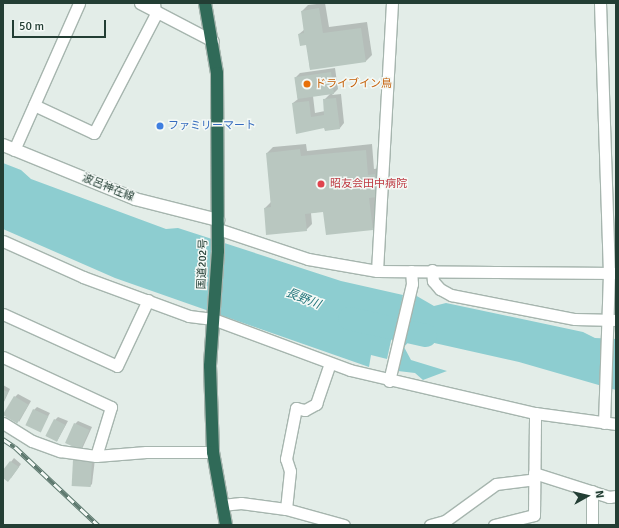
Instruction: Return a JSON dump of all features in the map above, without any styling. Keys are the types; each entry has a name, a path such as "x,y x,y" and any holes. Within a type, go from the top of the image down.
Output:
{"highway":[{"name":"国道202号","path":"205,3 217,73 218,224 210,366 213,452 226,525"}],"main road":[{"name":"波呂神在線","path":"8,147 135,199 218,224"}],"street":[{"path":"8,147 34,105 79,3"},
{"path":"140,3 154,7 212,41"},
{"path":"377,271 392,3"},
{"path":"600,3 613,320 604,420"},
{"path":"34,105 94,133 155,16 154,7"},
{"path":"218,224 308,259 377,271 432,270 612,273"},
{"path":"3,241 83,277 189,316 213,319 330,363 389,381 535,413 604,420 616,424"},
{"path":"432,270 433,281 440,289 451,295 575,318 613,320"},
{"path":"389,381 412,284 410,271"},
{"path":"3,314 117,366 148,300"},
{"path":"3,357 111,407 96,456"},
{"path":"286,509 290,471 286,459 296,408 305,410 316,404 330,363"},
{"path":"494,525 534,515 535,413"},
{"path":"3,424 32,441 60,452 96,456 146,452 213,452"},
{"path":"430,525 445,521 496,484 534,476 609,497 616,496"},
{"path":"592,491 592,525"},
{"path":"222,505 241,503 286,509 344,525"}],"water":[{"path":"3,163 21,170 31,179 166,229 178,228 341,281 403,295 398,319 382,315 378,331 392,336 387,359 371,355 369,367 115,278 3,229"},
{"path":"415,295 434,306 446,303 583,332 595,338 616,339 616,390 519,362 412,338 404,347 411,360 447,371 423,380 415,373 398,371"}],"building":[{"path":"319,8 323,33 361,28 366,62 310,70 306,45 300,46 298,34 304,33 301,11"},
{"path":"331,72 334,94 297,99 294,77"},
{"path":"336,98 340,129 325,131 324,128 296,134 292,103 309,101 311,117 324,115 323,99"},
{"path":"300,149 301,156 366,150 368,175 375,174 377,197 369,198 373,230 326,235 323,212 305,214 307,231 266,235 264,208 271,207 266,153"},
{"path":"3,390 8,392 3,403"},
{"path":"14,396 29,405 17,424 3,415"},
{"path":"33,409 48,416 41,432 25,425"},
{"path":"54,419 66,425 57,442 45,436"},
{"path":"74,423 90,430 81,450 65,443"},
{"path":"73,460 92,461 91,487 72,486"},
{"path":"10,461 19,467 8,482 3,478 3,470"}],"waterway":[{"name":"長野川","path":"349,318 425,335"}],"railway":[{"path":"3,439 15,447 98,525"}],"place":[{"name":"ドライブイン鳥","path":"307,84"},
{"name":"ファミリーマート","path":"160,126"},
{"name":"昭友会田中病院","path":"321,184"}]}
